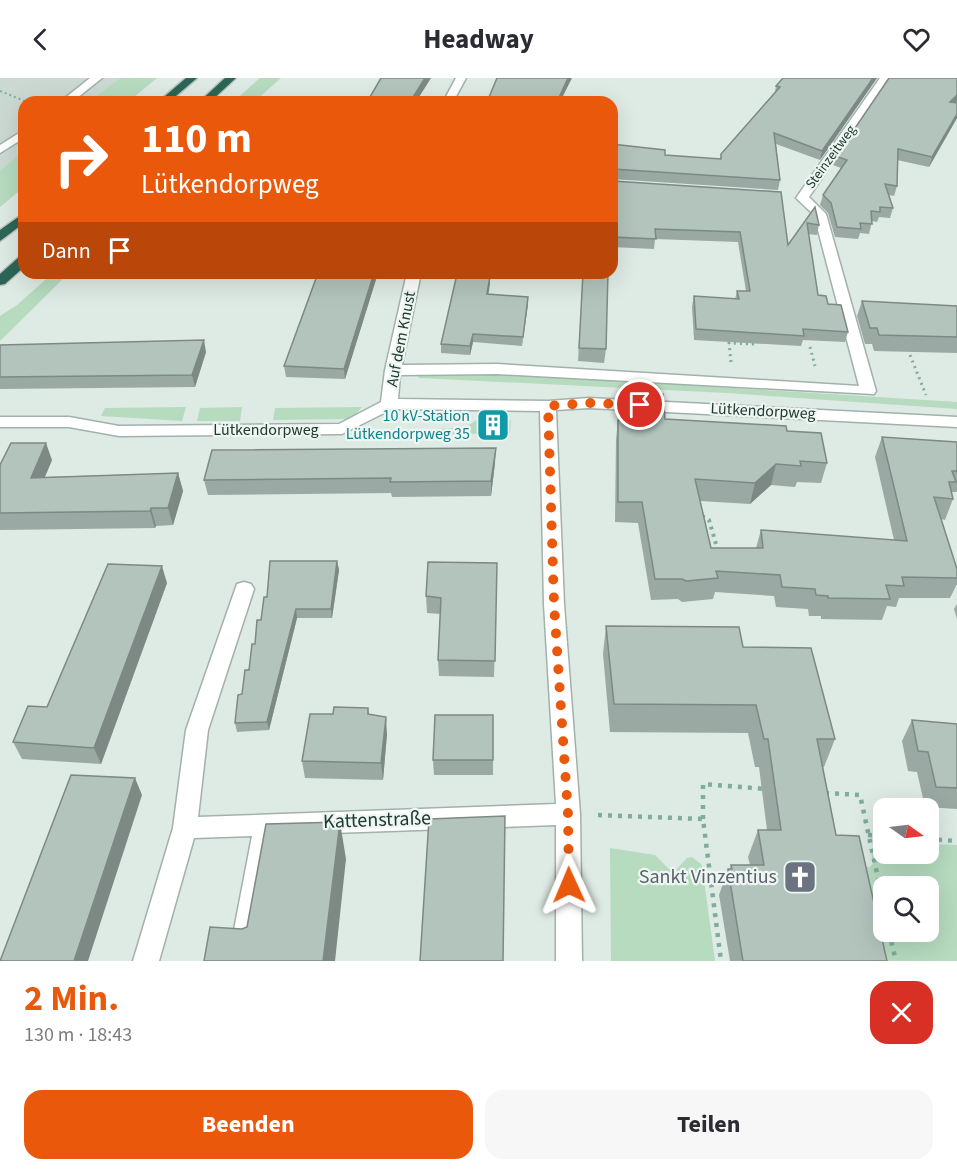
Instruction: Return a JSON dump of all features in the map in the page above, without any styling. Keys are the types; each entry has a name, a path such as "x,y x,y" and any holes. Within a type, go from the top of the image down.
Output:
{"highway":[{"path":"170,96 192,78"},
{"path":"211,96 231,78"},
{"path":"0,237 18,222"},
{"path":"0,281 18,265"}],"street":[{"path":"73,96 98,78"},
{"path":"451,96 461,78"},
{"name":"Steinzeitweg","path":"734,383 868,391 820,214 796,197 885,78"},
{"path":"0,150 18,137"},
{"name":"Auf dem Knust","path":"389,404 393,370 413,279"},
{"path":"393,370 497,369 734,383"},
{"name":"Lütkendorpweg","path":"0,422 69,422 120,431 342,429 389,404 548,406 601,404 957,422"},
{"path":"548,406 555,623 568,814 570,961"},
{"path":"146,961 185,828 197,730 244,590"},
{"name":"Kattenstraße","path":"185,828 568,814"},
{"path":"241,961 266,824"}],"path":[{"path":"0,91 18,98"},
{"path":"734,383 729,343 754,344"},
{"path":"910,355 926,395"},
{"path":"692,511 709,520 718,553"},
{"path":"721,961 703,819 702,784 770,789"},
{"path":"815,792 860,795 877,876"},
{"path":"568,814 703,819"},
{"path":"868,835 873,835"},
{"path":"939,840 957,841"},
{"path":"891,942 896,961"}],"shaded area":[{"path":"0,78 120,78 96,96 18,96 18,156 0,170"}],"green space":[{"path":"120,78 157,78 135,96 96,96"},
{"path":"260,78 281,78 261,96 240,96"},
{"path":"18,156 18,192 0,207 0,170"},
{"path":"46,279 63,279 0,341 0,316 17,305"},
{"path":"492,373 957,402 957,409 727,393 419,378 418,375"},
{"path":"186,407 182,421 101,416 105,408"},
{"path":"242,407 240,421 197,421 200,408"},
{"path":"362,407 353,417 346,419 273,420 275,408"},
{"path":"478,419 511,420 510,433 412,435 414,431 466,427"},
{"path":"939,844 957,845 957,961 879,961 874,942 939,942 939,876 873,876 873,936 856,866 870,867 873,863 939,864"},
{"path":"610,848 655,855 669,869 676,870 687,858 692,857 702,865 715,961 611,961"}],"building":[{"path":"381,78 425,78 414,96 370,96"},
{"path":"497,78 568,78 560,96 490,96"},
{"path":"783,78 873,78 822,151 774,133 780,180 618,169 618,145 665,150 665,155 721,159 721,154 780,87 776,86"},
{"path":"889,78 957,78 957,95 950,102 957,103 957,114 932,157 898,149 897,186 885,184 893,208 880,207 880,212 871,211 872,224 860,223 861,229 837,227 831,203 823,195 847,160 836,156"},
{"path":"618,181 781,192 788,245 815,207 819,225 807,223 818,295 826,296 828,304 841,305 848,332 803,329 804,336 696,329 694,296 739,299 737,291 750,291 740,232 655,229 656,239 618,237"},
{"path":"316,279 372,279 344,369 284,366"},
{"path":"456,279 490,279 487,294 528,297 523,337 473,334 470,346 441,344"},
{"path":"583,279 608,279 606,349 579,348"},
{"path":"862,301 957,306 957,337 879,335 877,328 870,328"},
{"path":"204,340 192,375 0,377 0,345"},
{"path":"637,392 663,394 665,419 786,426 787,431 821,433 827,463 800,461 801,466 776,464 755,483 695,479 711,548 763,548 761,530 907,541 882,437 957,442 957,471 952,471 956,482 949,482 953,499 934,497 957,569 957,578 902,577 904,586 886,585 890,599 828,598 828,596 816,595 815,589 782,587 780,575 716,571 718,578 686,581 655,579 642,502 618,502 618,420 639,421"},
{"path":"11,443 46,443 31,478 178,473 168,508 151,508 150,511 0,513 0,465"},
{"path":"496,448 491,481 390,482 391,478 204,480 212,450"},
{"path":"270,561 337,561 331,609 296,609 267,722 235,723 238,695 242,694 245,670 249,670 252,644 255,644 257,620 261,620 264,597 267,597"},
{"path":"428,562 497,563 495,661 438,660 441,598 426,596"},
{"path":"108,564 162,566 94,748 13,742 28,706 47,707"},
{"path":"606,626 739,627 743,647 811,648 835,739 817,739 836,835 859,836 873,898 873,942 883,942 887,961 743,961 728,869 732,869 731,865 764,865 758,830 781,830 768,739 764,739 756,705 614,704"},
{"path":"334,707 368,708 368,714 386,717 381,763 302,761 310,714 333,714"},
{"path":"435,715 493,715 493,760 433,760"},
{"path":"912,720 957,724 957,788 936,787 928,752 918,751"},
{"path":"71,775 135,778 74,961 0,961"},
{"path":"505,816 503,961 420,961 429,819"},
{"path":"340,822 323,961 204,961 210,927 242,929 247,927 266,824"}],"place":[{"name":"10 kV-Station Lütkendorpweg 35","path":"493,425"},
{"name":"Sankt Vinzentius","path":"800,877"}],"route":[{"path":"569,885 568,814 554,604 548,406 589,403 640,405"}]}
